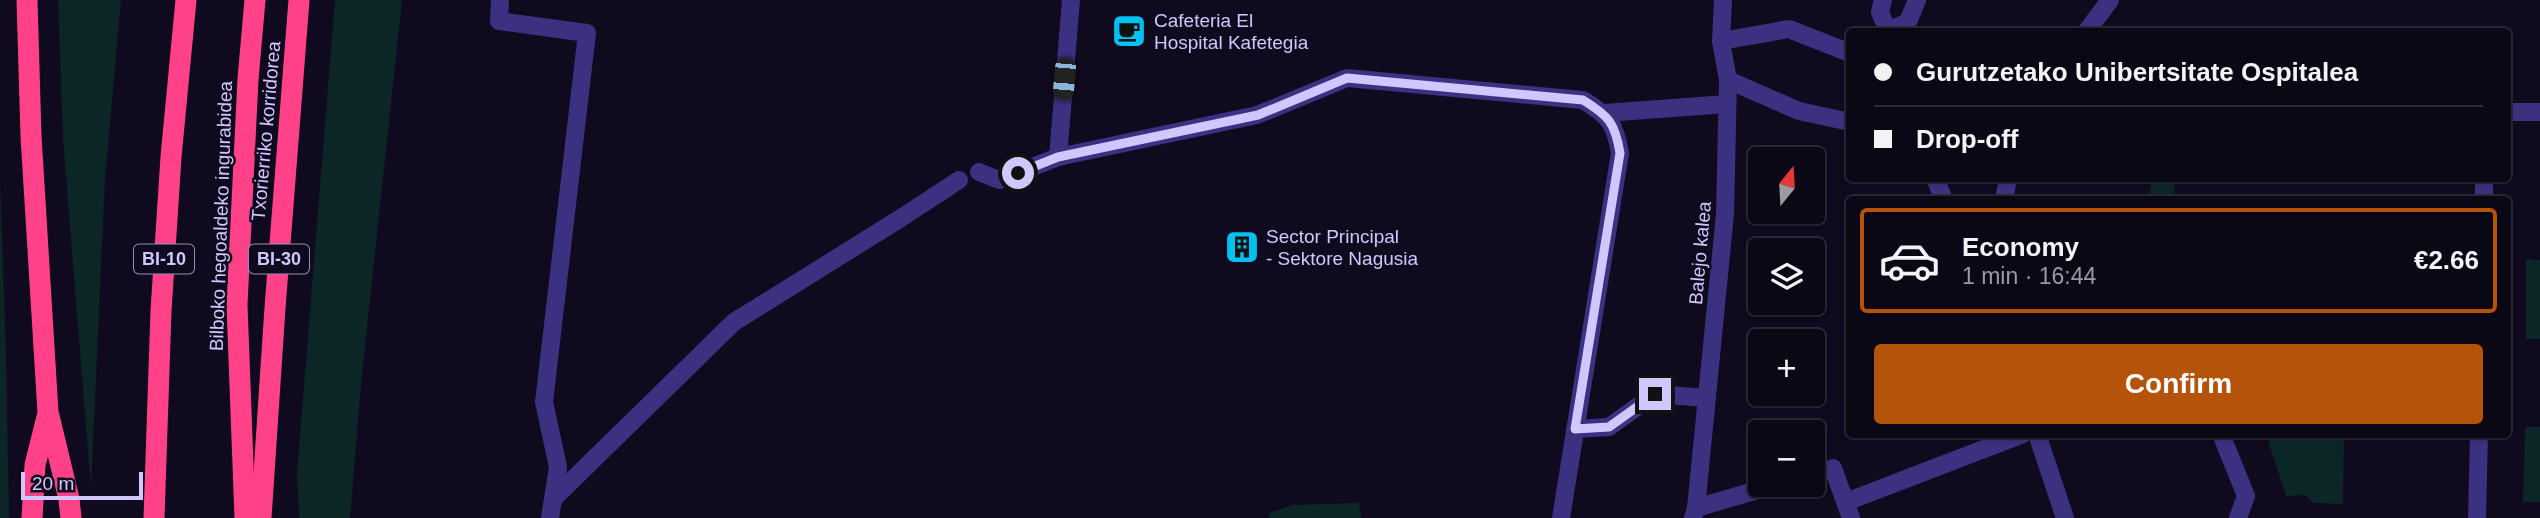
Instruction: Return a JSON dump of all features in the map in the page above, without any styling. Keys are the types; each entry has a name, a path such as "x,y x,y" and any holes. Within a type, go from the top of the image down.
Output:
{"highway":[{"path":"27,0 31,136 48,412 71,518"},
{"name":"BI-10","path":"154,518 161,311 171,157 186,0"},
{"name":"Bilboko hegoaldeko ingurabidea","path":"245,518 237,305 254,0"},
{"name":"Txorierriko korridorea","path":"261,518 299,0"},
{"path":"32,518 35,465 48,412"}],"street":[{"path":"500,0 499,21 587,33 544,402 558,467 550,518"},
{"path":"1058,157 1071,0"},
{"name":"Balejo kalea","path":"1723,0 1721,41 1728,80 1725,214 1695,513 1748,494"},
{"path":"1883,0 1880,12 1887,28"},
{"path":"1895,28 1908,22 1917,0"},
{"path":"2089,28 2110,0"},
{"path":"1721,41 1789,29 1846,51"},
{"path":"979,172 999,180 1058,157 1258,115 1347,78 1583,100 1605,113 1616,131 1620,153 1561,518"},
{"path":"1728,80 1799,111 1846,121"},
{"path":"1605,113 1727,104"},
{"path":"2511,112 2540,112"},
{"path":"554,498 734,322 959,180"},
{"path":"1575,429 1609,427 1655,394 1707,398"},
{"path":"1825,470 1833,468 1849,510 2014,438"},
{"path":"2038,438 2065,518"},
{"path":"2223,438 2246,495 2238,518"},
{"path":"2477,518 2479,438"}],"green space":[{"path":"58,0 121,0 105,179 91,489 63,139"},
{"path":"335,0 402,0 361,384 350,518 299,518 297,473"},
{"path":"0,180 6,351 9,518 0,518"},
{"path":"2151,182 2175,182 2174,196 2150,196"},
{"path":"2526,259 2540,260 2540,339 2526,339"},
{"path":"2525,427 2540,427 2540,502 2523,502"},
{"path":"2267,438 2344,438 2343,504 2313,503 2305,495 2286,496"},
{"path":"1359,503 1361,518 1270,518 1269,513 1293,505"}],"place":[{"name":"Cafeteria El Hospital Kafetegia","path":"1129,31"},
{"name":"Sector Principal - Sektore Nagusia","path":"1242,247"}],"route":[{"path":"1018,173 1058,157 1258,115 1347,78 1583,100 1605,113 1616,131 1620,153 1575,429 1609,427 1655,394"}]}
